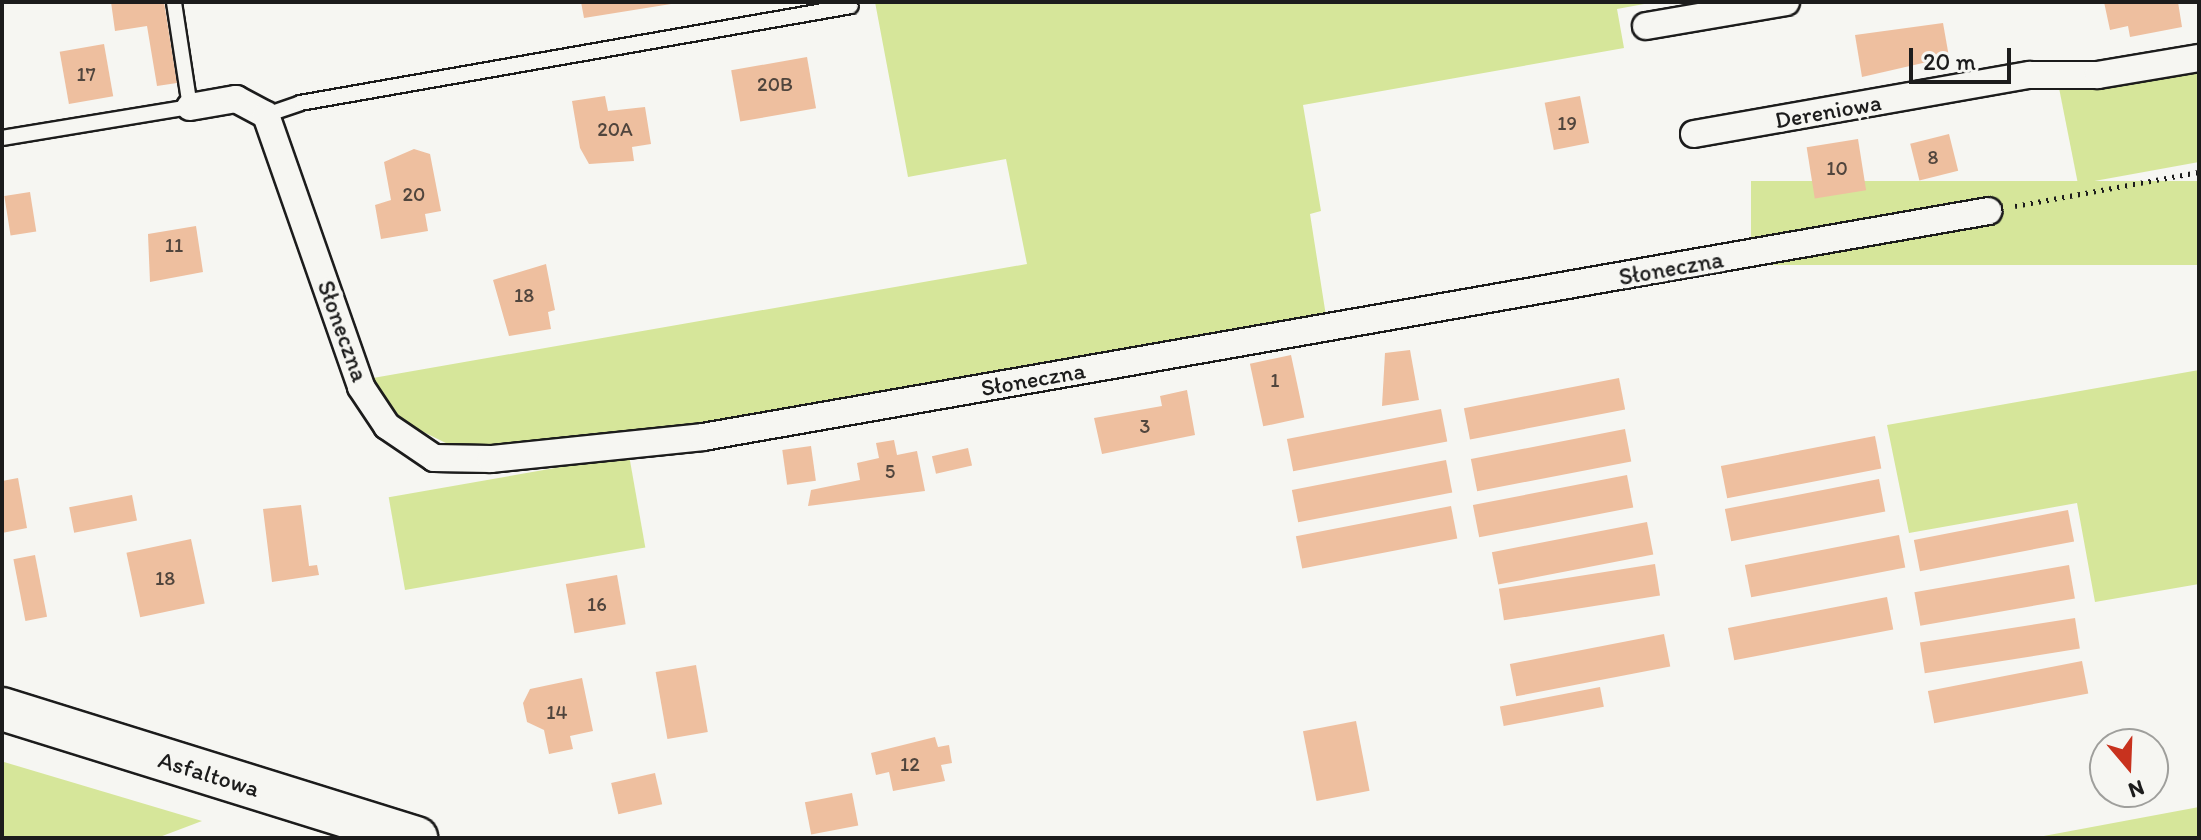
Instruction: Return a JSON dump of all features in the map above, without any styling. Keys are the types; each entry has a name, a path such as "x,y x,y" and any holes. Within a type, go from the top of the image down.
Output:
{"main road":[{"name":"Asfaltowa","path":"2,709 345,828 416,838"}],"street":[{"path":"1646,26 1786,2"},
{"name":"Dereniowa","path":"1694,134 2030,75 2098,75 2199,58"},
{"path":"190,107 236,99 266,115"},
{"name":"Słoneczna","path":"266,115 361,387 387,426 434,458 491,459 703,437 1988,211"}],"lane":[{"path":"2,138 190,107 174,2"},
{"path":"266,115 300,103 851,6"}],"path":[{"path":"1988,211 2199,172"}],"green space":[{"path":"875,2 1655,2 1617,9 1624,48 1303,105 1321,211 1310,214 1326,316 666,434 456,448 395,418 373,378 1027,264 1006,159 908,177"},
{"path":"2199,64 2199,162 2078,184 2058,83"},
{"path":"1751,181 2199,181 2199,265 1751,265"},
{"path":"2199,370 2199,584 2095,602 2077,503 1909,533 1887,425"},
{"path":"629,455 645,548 405,590 389,497"},
{"path":"2,763 202,821 157,838 2,838"},
{"path":"2199,807 2199,838 2033,838"}],"building":[{"path":"111,2 164,2 177,83 157,86 147,26 115,31"},
{"path":"581,2 671,2 671,4 584,18"},
{"path":"2104,2 2178,2 2182,27 2130,37 2128,26 2110,30"},
{"path":"1943,23 1949,57 1862,77 1855,35"},
{"path":"104,44 113,96 69,104 60,52"},
{"path":"807,57 816,108 740,122 731,70"},
{"path":"605,96 608,111 645,107 651,144 632,147 634,161 589,164 580,148 572,101"},
{"path":"1580,96 1589,143 1554,150 1545,103"},
{"path":"1949,134 1958,171 1919,181 1910,144"},
{"path":"1858,139 1866,190 1815,198 1807,147"},
{"path":"414,149 430,154 441,211 425,214 428,231 381,239 375,205 391,200 384,162"},
{"path":"30,192 36,232 11,236 4,196"},
{"path":"196,226 203,272 150,282 148,234"},
{"path":"546,264 555,310 548,312 551,329 509,336 493,280"},
{"path":"1410,350 1419,400 1382,406 1385,353"},
{"path":"1291,355 1304,418 1263,426 1250,364"},
{"path":"1619,378 1625,409 1470,440 1464,408"},
{"path":"1187,390 1195,435 1102,454 1094,418 1162,406 1160,396"},
{"path":"1441,409 1447,441 1293,471 1287,439"},
{"path":"1625,429 1631,461 1477,491 1471,459"},
{"path":"1875,436 1881,468 1727,498 1721,466"},
{"path":"894,440 897,455 917,451 925,491 808,506 811,490 860,480 857,463 879,458 876,443"},
{"path":"811,446 816,481 787,485 782,450"},
{"path":"968,448 972,466 936,474 932,456"},
{"path":"1446,460 1452,492 1298,522 1292,490"},
{"path":"1627,475 1633,507 1479,537 1473,505"},
{"path":"18,478 27,528 2,533 2,481"},
{"path":"1879,479 1885,511 1731,541 1725,509"},
{"path":"132,495 137,521 74,533 69,507"},
{"path":"301,505 309,566 317,565 319,575 272,582 263,509"},
{"path":"1451,506 1457,538 1302,569 1296,536"},
{"path":"2068,510 2074,541 1920,571 1914,540"},
{"path":"1647,522 1653,554 1498,585 1492,552"},
{"path":"1899,535 1905,567 1751,597 1745,565"},
{"path":"191,539 205,604 140,617 126,553"},
{"path":"35,555 47,617 25,621 13,559"},
{"path":"1655,564 1660,596 1504,620 1499,589"},
{"path":"2069,565 2075,598 1920,626 1914,592"},
{"path":"617,575 626,624 574,633 566,584"},
{"path":"1887,597 1893,629 1734,660 1728,628"},
{"path":"2075,618 2080,649 1925,673 1920,643"},
{"path":"1664,634 1670,666 1516,696 1510,664"},
{"path":"2082,661 2088,693 1934,723 1928,691"},
{"path":"696,665 708,732 667,739 656,672"},
{"path":"582,678 593,731 570,736 573,749 549,754 544,730 527,722 523,703 530,689"},
{"path":"1600,687 1604,707 1504,726 1500,706"},
{"path":"1356,721 1370,791 1317,801 1303,731"},
{"path":"935,737 938,747 949,745 952,763 941,765 945,781 893,791 889,772 876,775 871,753"},
{"path":"655,773 662,804 618,814 611,783"},
{"path":"852,793 858,825 811,835 805,802"}]}
